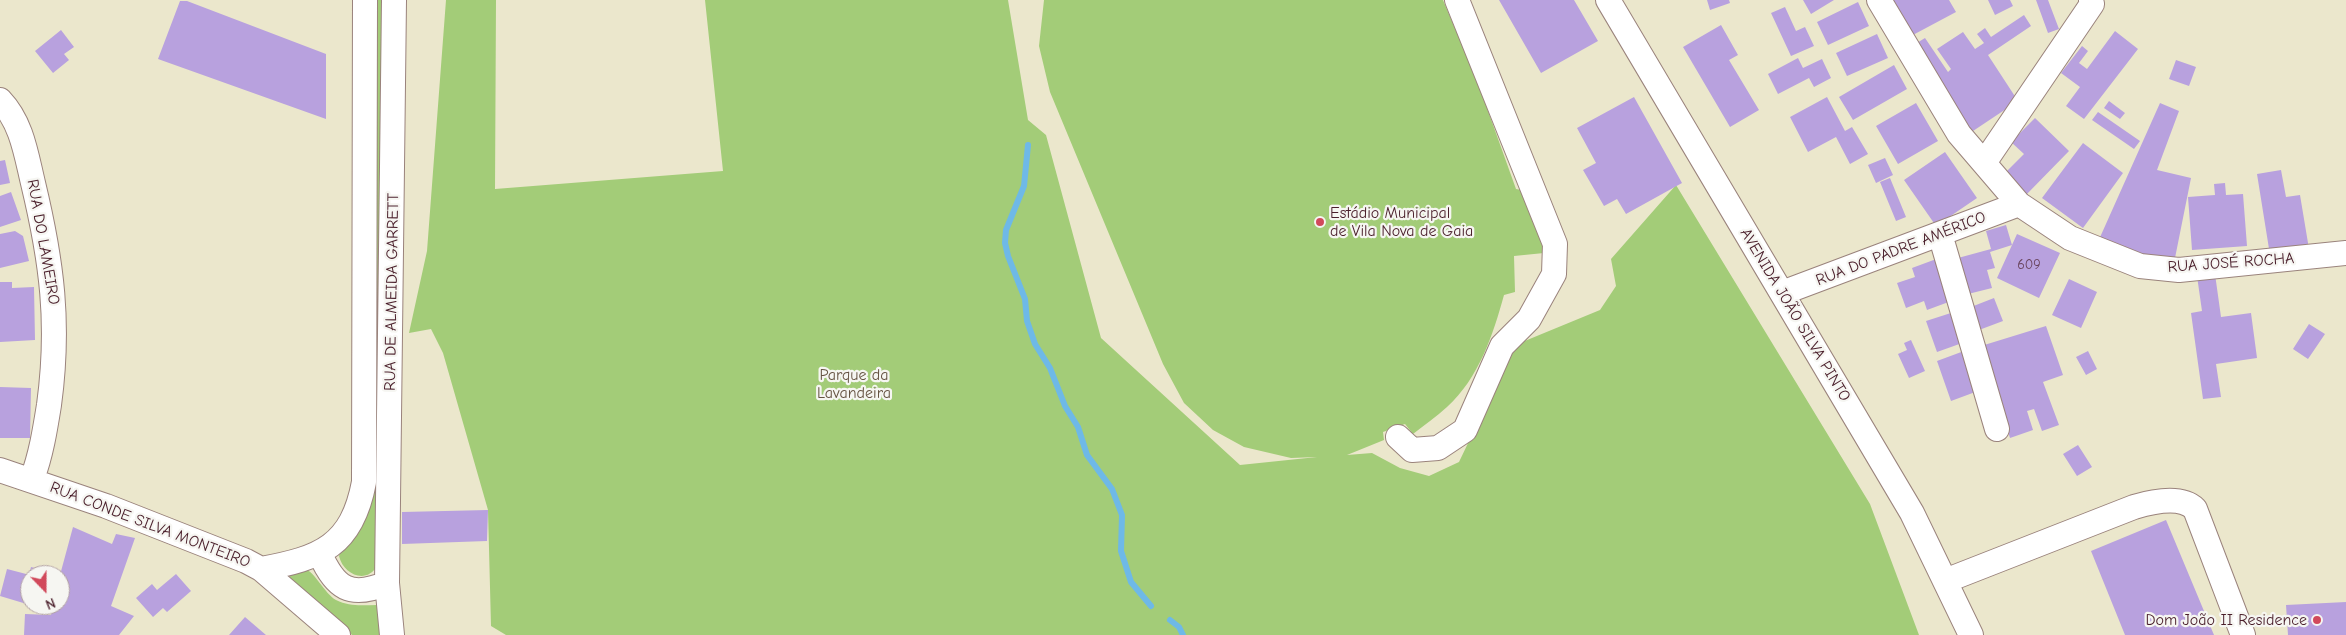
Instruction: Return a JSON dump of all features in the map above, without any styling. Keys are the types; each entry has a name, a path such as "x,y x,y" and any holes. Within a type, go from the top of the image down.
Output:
{"street":[{"name":"RUA DE ALMEIDA GARRETT","path":"261,569 290,564 320,554 355,518 364,482 365,0"},
{"name":"RUA DE ALMEIDA GARRETT","path":"392,635 387,583 394,0"},
{"path":"1398,437 1412,450 1438,448 1465,430 1502,346 1529,319 1554,274 1555,244 1457,0"},
{"name":"AVENIDA JOÃO SILVA PINTO","path":"1608,0 1912,513 1971,635"},
{"name":"RUA JOSÉ ROCHA","path":"1879,0 1959,134 2019,204 2070,238 2140,266 2178,270 2346,253"},
{"path":"1984,163 2092,4 2090,0"},
{"name":"RUA DO LAMEIRO","path":"0,100 16,123 24,142 42,224 55,303 52,379 41,450 32,479"},
{"name":"RUA DO PADRE AMÉRICO","path":"1782,293 2019,204"},
{"path":"1940,234 1997,429"},
{"name":"RUA CONDE SILVA MONTEIRO","path":"0,470 32,479 162,527 261,569 338,635"},
{"path":"1945,581 2148,502 2184,503 2195,509 2243,635"},
{"path":"320,554 332,578 341,586 361,591 374,589 387,583"}],"green space":[{"path":"376,0 384,0 382,440 375,440"},
{"name":"Parque da Lavandeira","path":"446,0 496,0 495,189 723,171 705,0 1008,0 1028,120 1046,135 1101,338 1240,465 1317,457 1291,458 1244,447 1213,430 1184,403 1163,364 1050,92 1039,46 1044,0 1443,0 1478,83 1516,189 1527,191 1544,253 1514,256 1515,292 1504,295 1490,340 1468,383 1458,396 1413,434 1405,424 1383,432 1384,440 1347,455 1372,453 1400,468 1429,476 1459,462 1515,345 1600,310 1616,286 1611,259 1676,185 1870,504 1919,635 506,635 491,626 488,510 443,353 431,329 409,333 427,251"},
{"path":"380,455 377,566 367,575 355,575 345,568 339,556 374,456"},
{"path":"305,569 336,600 351,605 377,605 379,607 383,635 352,635 334,616 290,579 290,574"}],"building":[{"path":"1499,0 1574,0 1598,41 1541,73"},
{"path":"1707,0 1729,0 1730,3 1710,10"},
{"path":"1803,0 1834,0 1811,14"},
{"path":"1891,0 1949,0 1956,12 1911,36"},
{"path":"1988,0 2010,0 2013,6 1995,15"},
{"path":"2036,0 2048,0 2059,29 2048,33"},
{"path":"180,1 187,1 326,54 326,119 158,59"},
{"path":"1858,2 1869,26 1828,45 1817,22"},
{"path":"1785,7 1796,31 1805,27 1814,46 1791,56 1771,13"},
{"path":"2024,15 2031,26 1988,55 2018,101 1970,133 1912,46 1925,38 1948,72 1951,69 1937,49 1963,32 1975,49 1984,43 1977,34 1985,28 1991,37"},
{"path":"1721,25 1738,55 1729,60 1759,110 1730,127 1683,47"},
{"path":"61,30 74,47 64,54 69,60 53,73 35,51"},
{"path":"2115,31 2138,49 2084,119 2066,106 2080,87 2061,73 2082,46 2088,51 2079,63 2087,69"},
{"path":"1877,34 1888,58 1847,76 1836,53"},
{"path":"1798,58 1803,68 1822,59 1831,78 1814,87 1809,78 1778,94 1768,74"},
{"path":"2176,60 2196,67 2189,86 2169,79"},
{"path":"1894,65 1907,89 1853,120 1839,97"},
{"path":"1634,97 1682,183 1626,214 1617,199 1604,206 1583,170 1596,163 1577,128"},
{"path":"1827,97 1845,131 1852,127 1868,154 1850,164 1836,137 1808,152 1790,117"},
{"path":"2109,101 2125,113 2120,119 2104,108"},
{"path":"1916,103 1938,141 1898,164 1876,126"},
{"path":"2160,103 2179,111 2157,170 2191,178 2174,263 2097,244"},
{"path":"2098,112 2140,141 2134,149 2092,120"},
{"path":"2035,118 2069,151 2026,195 2004,174 2024,154 2011,142"},
{"path":"2083,143 2123,173 2083,228 2042,198"},
{"path":"1945,152 1977,198 1936,226 1904,180"},
{"path":"1885,158 1893,175 1876,183 1868,165"},
{"path":"5,160 10,183 0,185 0,161"},
{"path":"2281,170 2286,197 2300,195 2309,249 2270,255 2257,174"},
{"path":"1890,178 1906,217 1896,221 1880,182"},
{"path":"2225,183 2226,195 2243,194 2247,246 2192,250 2188,197 2215,195 2214,184"},
{"path":"11,192 21,220 0,227 0,196"},
{"path":"2006,225 2012,245 1990,252 1995,268 1987,270 1992,288 1968,294 1958,258 1991,249 1986,231"},
{"path":"15,231 23,236 29,261 0,268 0,234"},
{"path":"2017,234 2060,253 2039,298 1997,278"},
{"path":"1939,258 1954,300 1927,310 1924,301 1906,308 1897,283 1915,277 1912,268"},
{"path":"2215,274 2221,317 2251,313 2257,358 2216,364 2221,397 2203,399 2191,313 2202,311 2197,276"},
{"path":"2069,279 2097,292 2081,328 2052,315"},
{"path":"0,282 12,282 12,288 34,287 35,340 0,342"},
{"path":"1994,298 2003,321 1979,330 1971,307"},
{"path":"1954,312 1965,342 1937,352 1926,321"},
{"path":"2309,324 2325,334 2308,359 2293,349"},
{"path":"2046,326 2063,375 2043,382 2059,425 2042,431 2034,409 2027,411 2033,430 2010,438 1981,346"},
{"path":"1911,340 1925,371 1909,378 1898,354 1907,350 1904,343"},
{"path":"1964,351 1978,391 1951,401 1937,361"},
{"path":"2088,351 2097,369 2086,375 2076,357"},
{"path":"0,387 31,388 30,438 0,438"},
{"path":"2078,445 2092,467 2077,476 2063,454"},
{"path":"488,510 487,541 402,544 402,512"},
{"path":"2166,520 2214,635 2125,635 2091,551"},
{"path":"73,527 112,544 116,534 135,538 111,606 134,616 119,635 24,635 25,615 70,615 70,565 63,565"},
{"path":"7,569 20,572 20,602 0,596"},
{"path":"176,574 191,591 167,612 163,608 153,617 136,598 152,584 157,590"},
{"name":"Dom João II Residence","path":"2346,602 2346,635 2288,635 2286,605"},
{"path":"245,617 266,635 229,635"}],"waterway":[{"path":"1028,145 1024,186 1006,230 1005,243 1008,256 1025,299 1027,321 1035,344 1050,368 1065,406 1078,427 1087,455 1112,489 1122,515 1121,551 1131,582 1151,606"},
{"path":"1170,620 1179,627 1183,635"}],"place":[{"name":"Estádio Municipal de Vila Nova de Gaia","path":"1320,222"},
{"name":"Dom João II Residence","path":"2317,620"}]}
